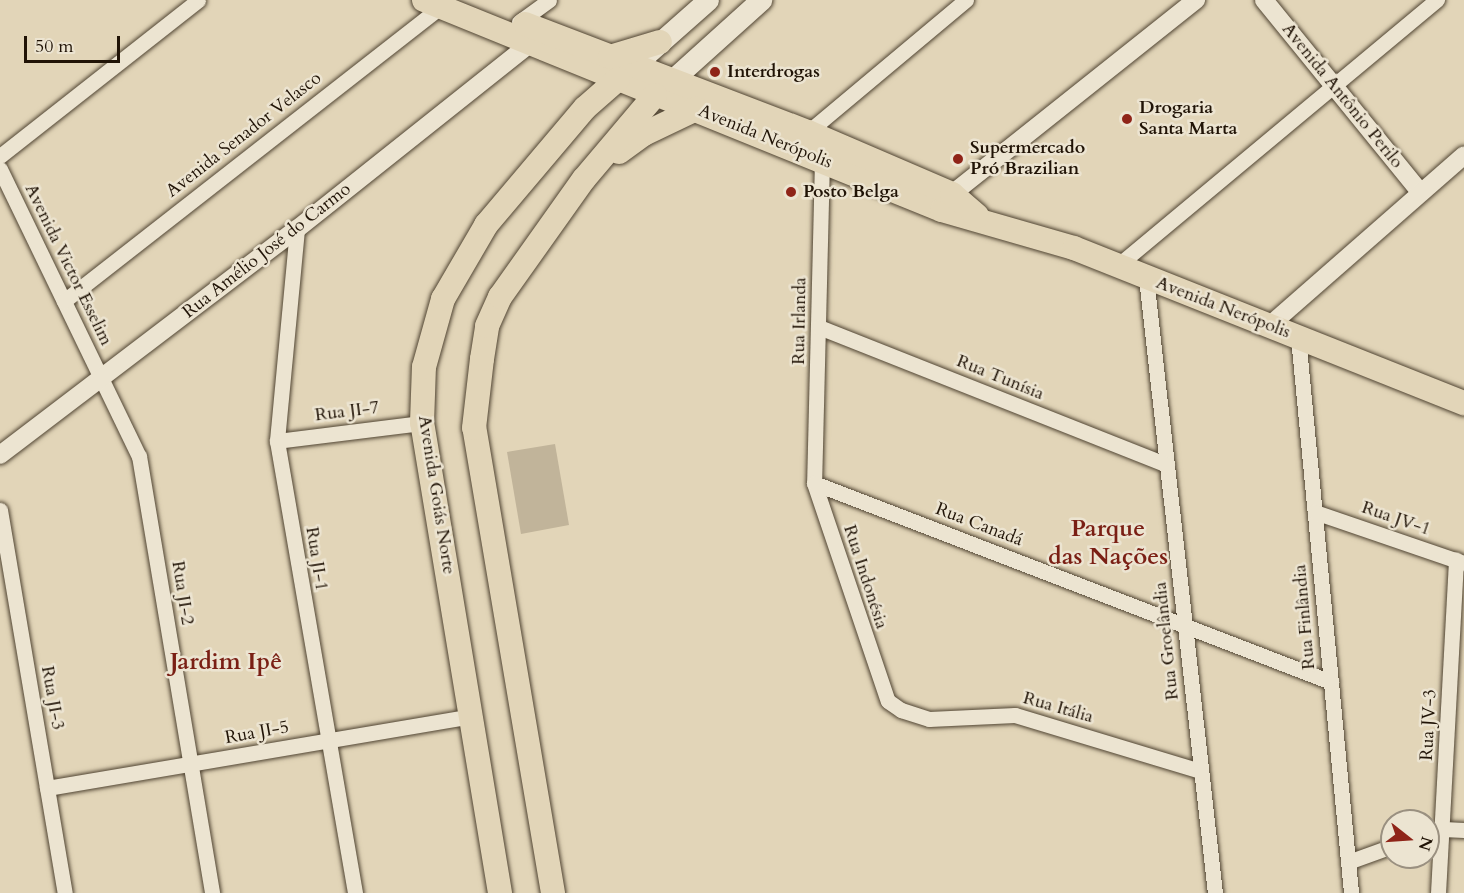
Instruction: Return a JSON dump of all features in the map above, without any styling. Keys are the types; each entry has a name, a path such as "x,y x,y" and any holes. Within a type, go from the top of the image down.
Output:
{"main road":[{"path":"467,0 582,67 626,72 708,0"},
{"path":"553,893 474,428 487,326 496,306 584,179 664,87 761,0"},
{"path":"437,2 525,32 610,57 626,72"},
{"path":"610,57 660,42"},
{"path":"582,67 585,108"},
{"name":"Avenida Nerópolis","path":"626,72 664,87 808,132 980,218 1074,248 1116,267 1464,403"},
{"name":"Avenida Goiás Norte","path":"500,893 473,716 422,423 424,367 443,300 464,258 486,225 585,108 626,72"},
{"name":"Avenida Nerópolis","path":"664,87 696,109 822,159 947,202"},
{"path":"584,179 644,134 696,109"}],"street":[{"path":"0,156 198,0"},
{"path":"525,32 549,0"},
{"path":"808,132 966,0"},
{"path":"947,202 1196,0"},
{"name":"Avenida Antônio Perilo","path":"1264,0 1420,192"},
{"path":"1116,267 1332,84 1437,0"},
{"name":"Avenida Senador Velasco","path":"64,301 437,2"},
{"name":"Rua Amélio José do Carmo","path":"0,455 297,229 525,32"},
{"path":"1269,326 1464,155"},
{"name":"Rua Irlanda","path":"814,483 822,159"},
{"name":"Avenida Victor Esselim","path":"0,169 102,378"},
{"name":"Rua JI-1","path":"297,229 277,441 326,740 355,893"},
{"name":"Rua Groelândia","path":"1146,278 1215,893"},
{"name":"Rua Tunísia","path":"819,327 1167,465"},
{"name":"Rua Finlândia","path":"1298,337 1351,893"},
{"name":"Rua JI-2","path":"102,378 139,456 212,893"},
{"name":"Rua JI-7","path":"277,441 422,423"},
{"name":"Rua Canadá","path":"814,483 1331,682"},
{"name":"Rua Indonésia","path":"814,483 879,683"},
{"name":"Rua JI-3","path":"0,510 65,893"},
{"name":"Rua JV-1","path":"1315,512 1460,561"},
{"name":"Rua JV-3","path":"1438,809 1457,688 1460,561"},
{"name":"Rua Itália","path":"879,683 888,701 901,710 929,718 1015,715 1201,771"},
{"name":"Rua JI-5","path":"47,788 473,716"},
{"path":"1440,831 1464,830"},
{"path":"1348,862 1380,850"},
{"name":"Rua JV-3","path":"1437,869 1438,893"}],"shaded area":[{"path":"555,444 569,525 521,534 507,452"}],"place":[{"name":"Interdrogas","path":"715,72"},
{"name":"Drogaria Santa Marta","path":"1127,119"},
{"name":"Supermercado Pró Brazilian","path":"958,159"},
{"name":"Posto Belga","path":"791,192"}],"district":[{"name":"Parque das Nações","path":"1108,543"},
{"name":"Jardim Ipê","path":"226,662"}]}
